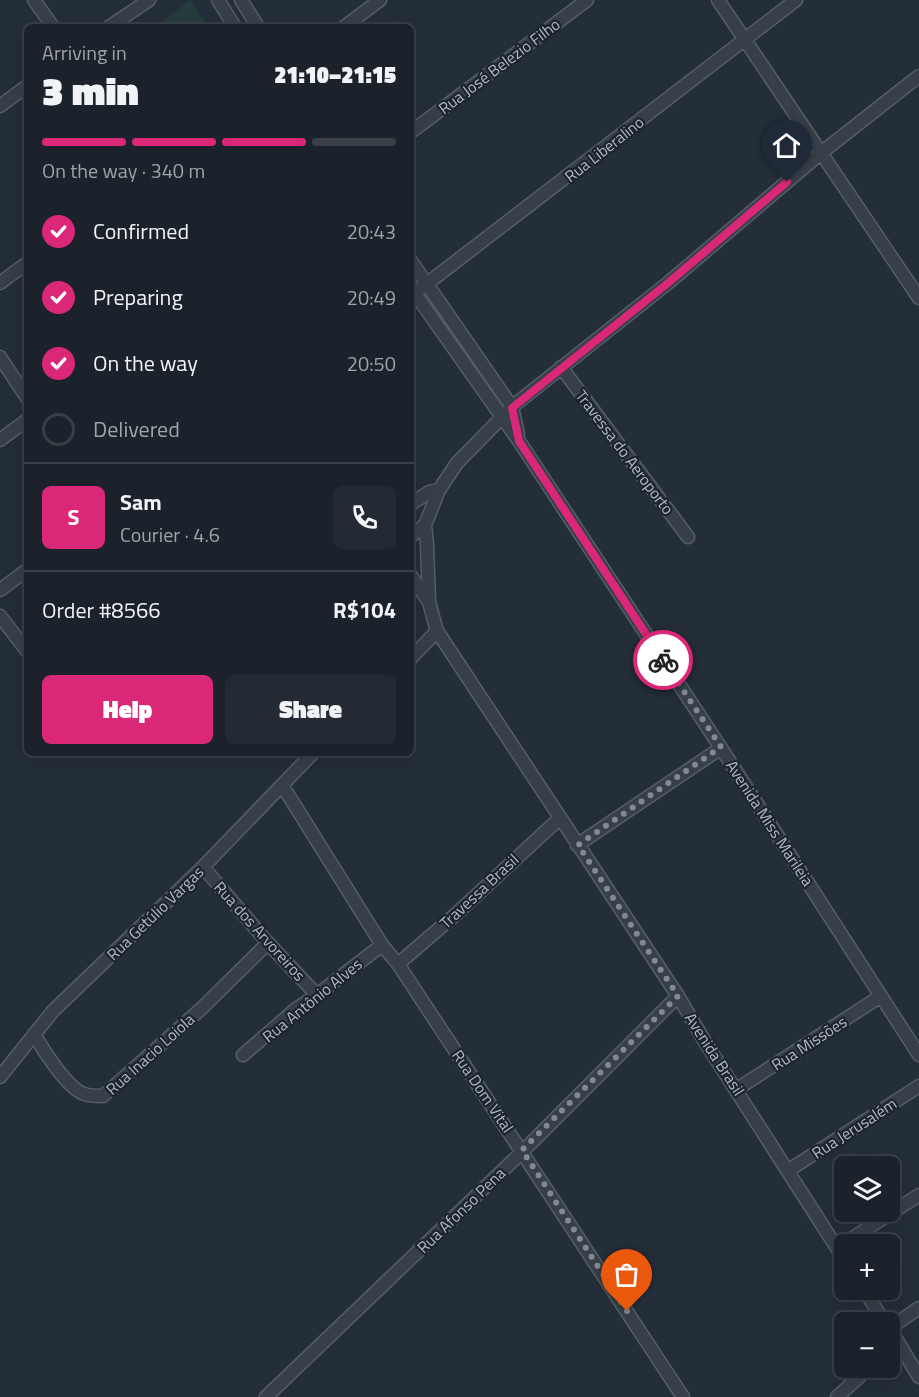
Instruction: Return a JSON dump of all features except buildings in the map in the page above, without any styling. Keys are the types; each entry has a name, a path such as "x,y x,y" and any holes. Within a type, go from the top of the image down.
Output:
{"street":[{"path":"34,0 50,24"},
{"path":"113,24 149,0"},
{"path":"218,0 233,24"},
{"path":"241,0 256,24"},
{"path":"348,24 380,0"},
{"name":"Rua José Belezio Filho","path":"414,130 587,0"},
{"path":"718,0 747,39 919,298"},
{"name":"Rua Liberalino","path":"414,291 427,286 796,0"},
{"path":"429,602 425,525 439,490 457,463 512,408 668,283 821,153 919,76"},
{"path":"0,106 24,88"},
{"path":"0,283 24,265"},
{"path":"414,266 512,408"},
{"name":"Avenida Miss Marileia","path":"414,295 519,441 721,747 919,1055"},
{"path":"0,357 24,393"},
{"name":"Travessa do Aeroporto","path":"561,367 688,537"},
{"name":"Avenida Miss Marileia","path":"512,408 519,441"},
{"path":"0,440 24,422"},
{"path":"414,502 429,492 439,490"},
{"path":"414,534 425,525"},
{"path":"0,590 24,572"},
{"name":"Avenida Brasil","path":"414,580 429,602 437,631 678,996 834,1243"},
{"path":"0,616 24,647"},
{"path":"414,655 437,631"},
{"path":"578,845 721,747"},
{"name":"Rua Getúlio Vargas","path":"0,1077 52,1011 203,867 310,756"},
{"name":"Rua Dom Vital","path":"282,785 382,945 398,964 522,1150 683,1397"},
{"name":"Travessa Brasil","path":"398,964 560,818"},
{"name":"Rua dos Arvoreiros","path":"203,867 268,943 317,995"},
{"name":"Rua Inacio Loiola","path":"34,1034 56,1067 83,1094 104,1096 202,1008 268,943"},
{"name":"Rua Antônio Alves","path":"243,1055 296,1009 382,945"},
{"name":"Rua Afonso Pena","path":"266,1397 678,996"},
{"name":"Rua Missões","path":"737,1089 881,996"},
{"name":"Rua Jerusalém","path":"789,1170 919,1086"},
{"path":"859,1234 919,1195"},
{"path":"900,1322 919,1308"},
{"path":"900,1354 919,1377"},
{"path":"837,1397 858,1378"}],"green space":[{"path":"190,0 207,24 158,24"}],"way so far":[{"path":"627,1311 522,1150 678,996 578,845 721,747 663,660"}],"route":[{"path":"663,660 519,441 512,408 668,283 787,182"}]}
